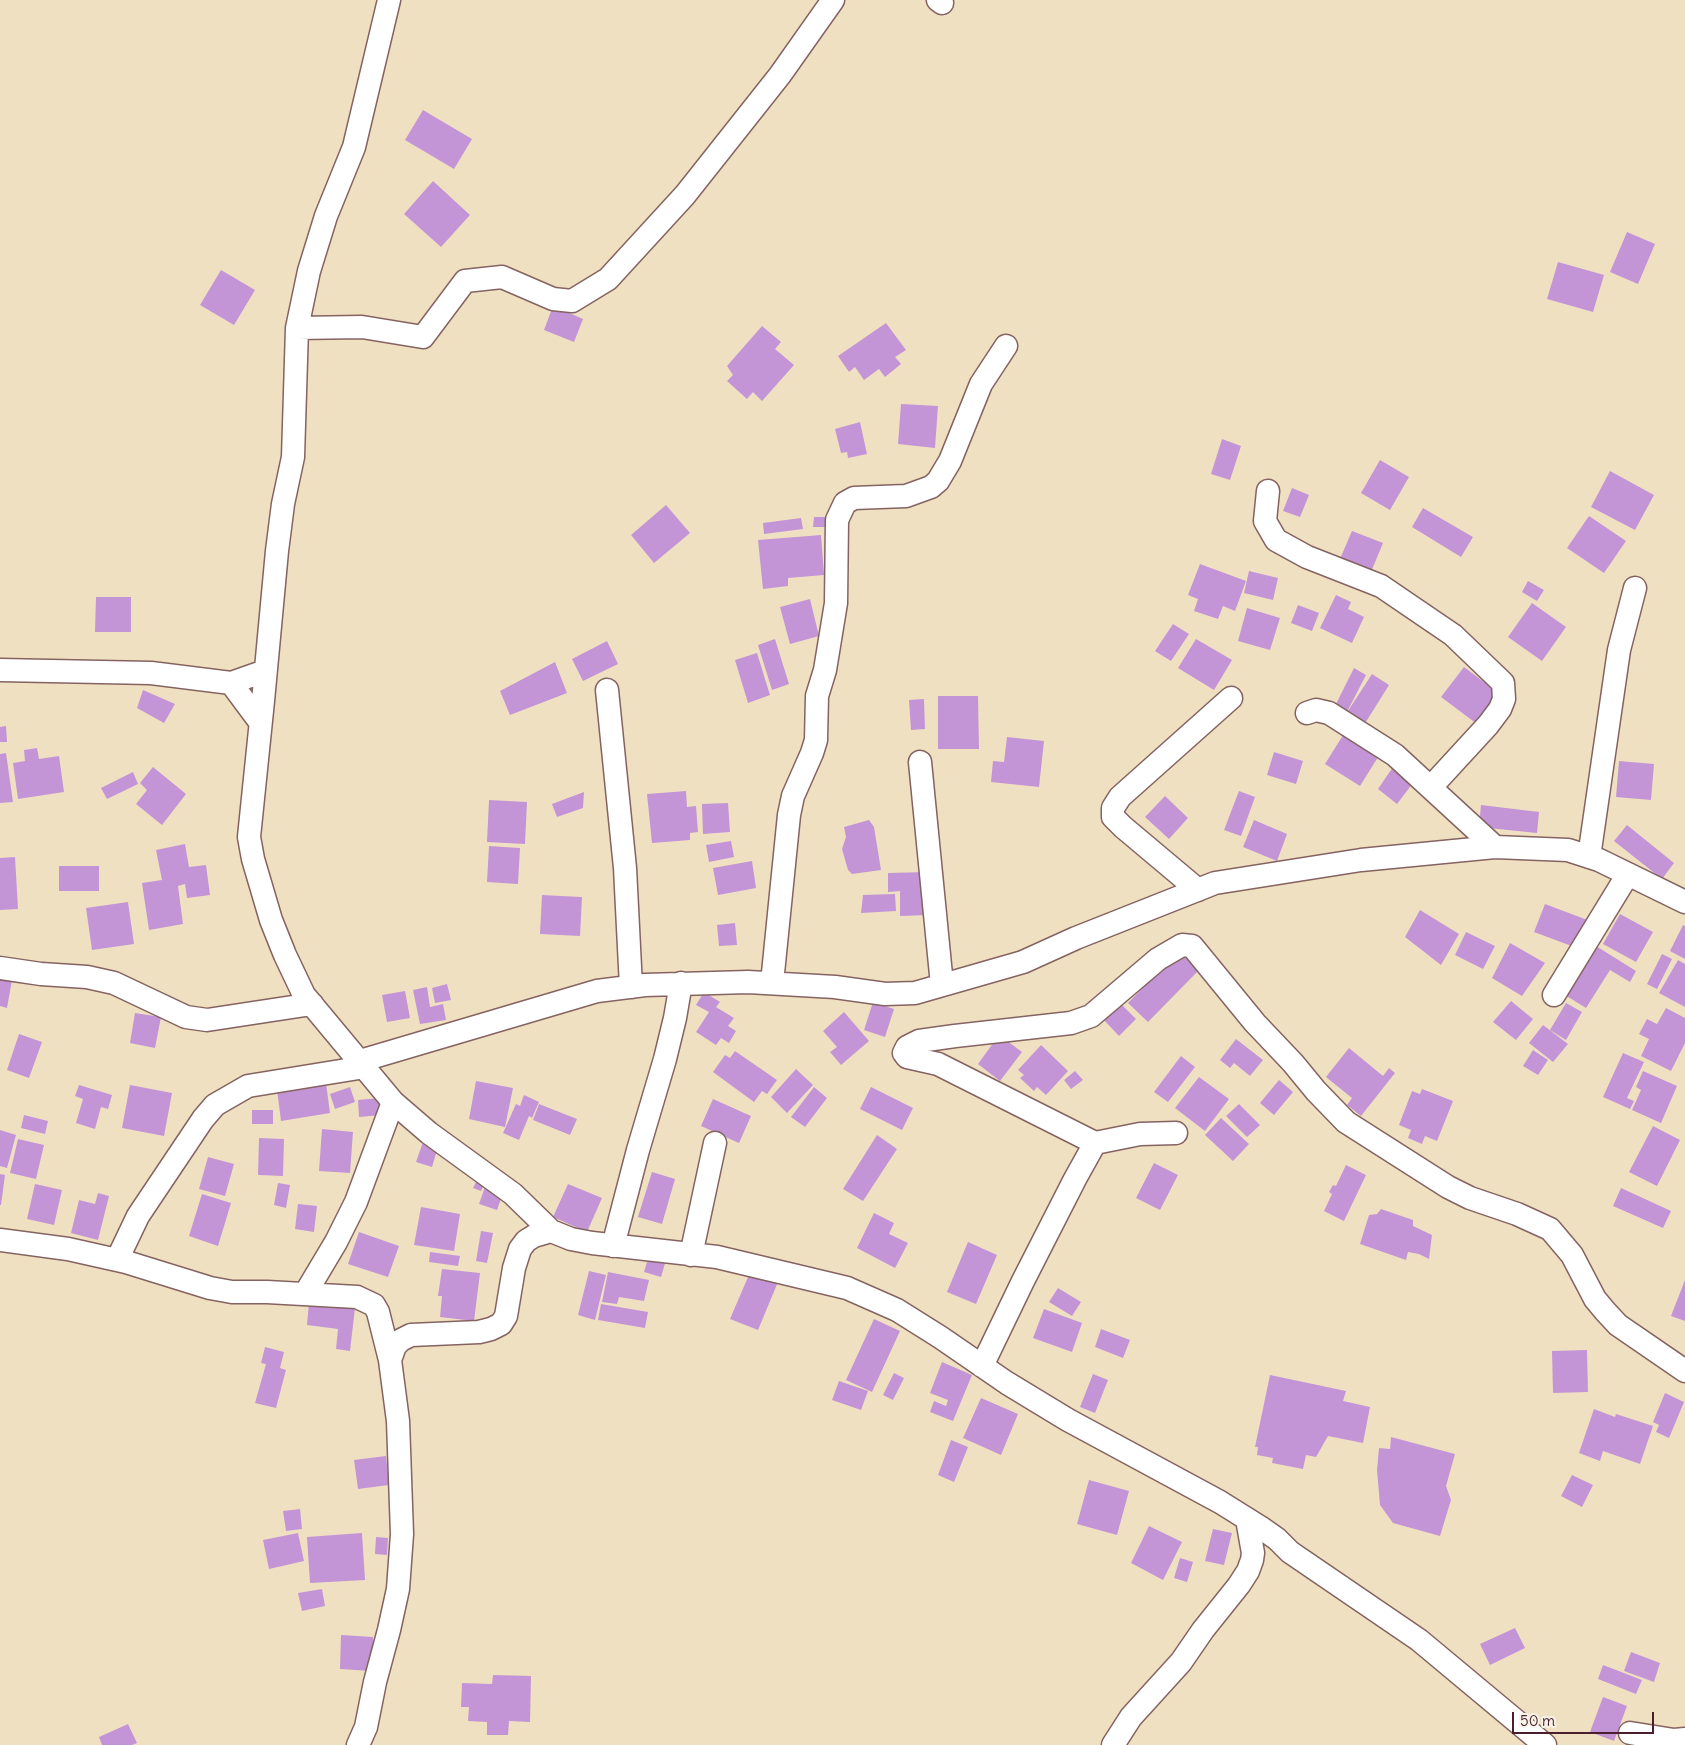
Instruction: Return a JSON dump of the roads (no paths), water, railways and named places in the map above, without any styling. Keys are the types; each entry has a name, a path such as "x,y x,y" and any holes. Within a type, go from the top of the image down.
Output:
{"street":[{"path":"389,0 354,147 323,225 309,271 297,328 293,457 276,551 249,837 253,859 271,920 304,995 393,1102 429,1133 513,1194 551,1231 572,1239 613,1246 717,1257 847,1288 897,1310 1068,1420 1220,1502 1266,1531 1290,1552 1419,1640 1545,1745"},
{"path":"297,328 362,327 423,337 465,282 502,277 553,298 572,301 608,278 686,194 780,75 833,0"},
{"path":"772,983 789,816 793,796 816,740 817,696 824,670 836,603 837,520 845,503 854,498 906,496 931,487 938,480 950,461 981,384 1006,346"},
{"path":"1268,491 1265,522 1276,540 1307,557 1381,586 1453,635 1503,683 1504,699 1500,709 1431,787"},
{"path":"1589,856 1619,650 1635,588"},
{"path":"0,670 151,673 231,683 265,671"},
{"path":"231,683 260,722"},
{"path":"607,690 625,868 631,987"},
{"path":"1198,890 1123,827 1113,817 1113,808 1120,797 1231,698"},
{"path":"1307,713 1316,710 1329,713 1395,755 1495,847"},
{"path":"920,762 942,985"},
{"path":"117,1260 138,1216 203,1119 215,1105 248,1086 363,1064 597,991 681,983 748,982 835,987 900,994 915,993 1023,962 1076,938 1215,883 1362,860 1495,847 1568,850 1589,856 1685,902"},
{"path":"1554,995 1628,874"},
{"path":"1176,1133 1140,1134 1095,1143 938,1064 907,1057 904,1053 908,1046 919,1042 1071,1023 1091,1016 1158,958 1182,946 1192,946 1255,1024 1346,1122 1448,1187 1470,1198 1517,1214 1550,1229 1572,1255 1595,1299 1605,1311 1618,1324 1685,1371"},
{"path":"0,968 41,974 87,977 114,983 186,1017 207,1020 312,1004"},
{"path":"613,1246 638,1150 667,1051 681,983"},
{"path":"305,1294 336,1242 356,1202 393,1102"},
{"path":"690,1255 715,1143"},
{"path":"982,1366 1036,1256 1095,1143"},
{"path":"390,1360 395,1346 401,1340 411,1335 479,1332 501,1324 506,1316 514,1268 520,1249 526,1241 534,1236 551,1231"},
{"path":"0,1240 68,1249 117,1260 210,1288 232,1292 356,1297 374,1305 378,1312 390,1360 398,1421 402,1534 398,1588 366,1727 359,1745"},
{"path":"1113,1745 1131,1717 1181,1662 1248,1571 1253,1553 1247,1519"},
{"path":"1630,1733 1674,1740 1685,1739"}]}
